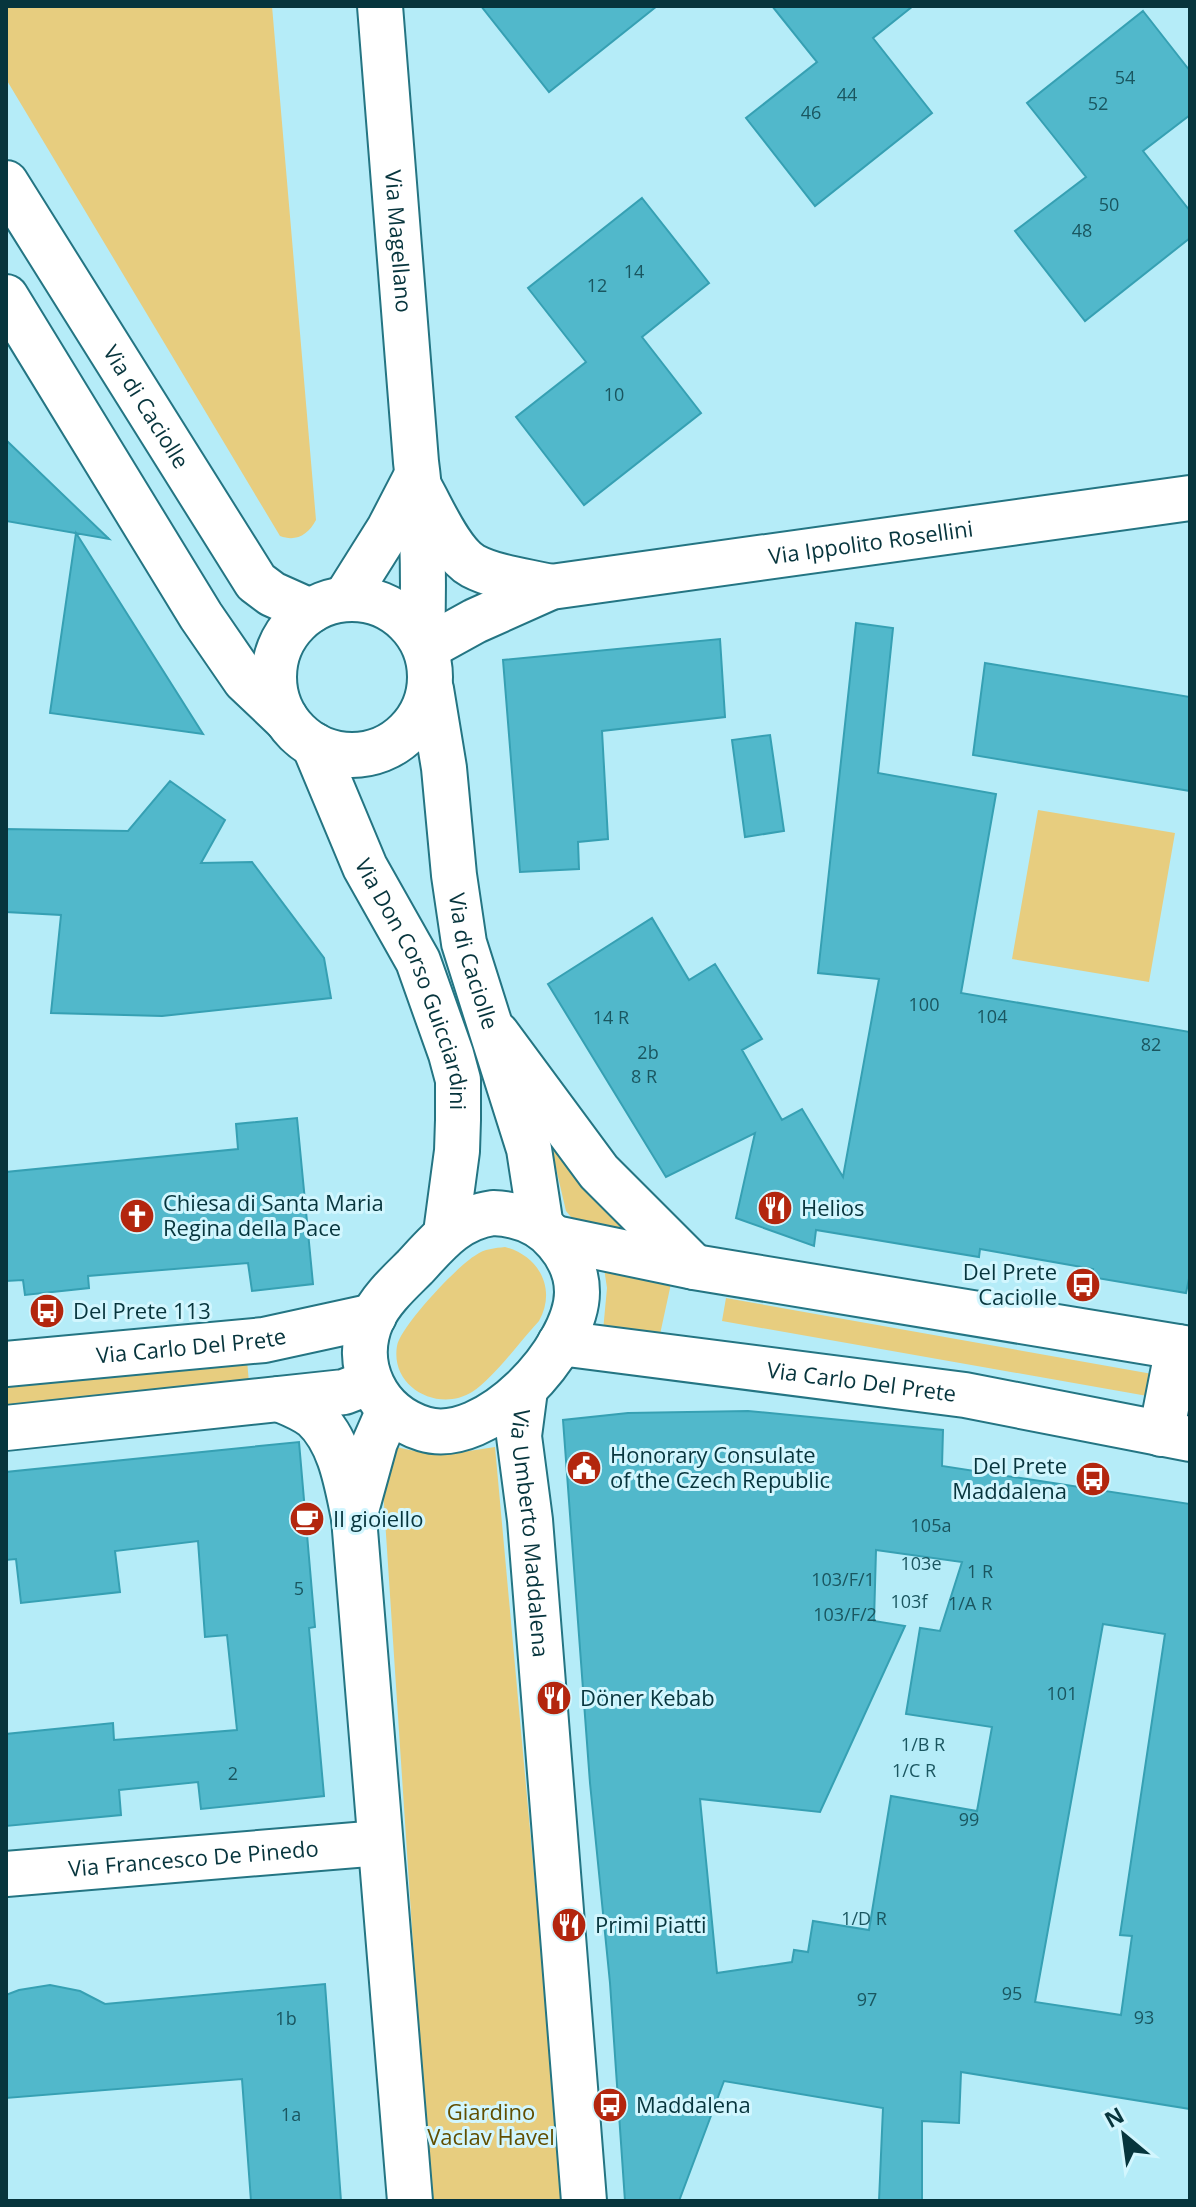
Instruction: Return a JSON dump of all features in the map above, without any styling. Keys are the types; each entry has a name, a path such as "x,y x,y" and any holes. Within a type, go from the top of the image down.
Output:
{"main road":[{"name":"Via Magellano","path":"300,732 327,751 353,755 392,745 418,719 426,659 419,482 380,6"},
{"name":"Via di Caciolle","path":"6,183 256,582 272,594 327,605"},
{"path":"6,289 54,260"},
{"name":"Via Don Corso Guicciardini","path":"6,297 201,616 245,680 300,732 365,867 418,961 458,1080 457,1151 446,1233"},
{"name":"Via Ippolito Rosellini","path":"419,482 454,546 472,566 551,587"},
{"path":"300,732 276,697 274,672 279,648 291,627 327,605 389,529 419,482"},
{"name":"Via Ippolito Rosellini","path":"426,659 475,621 551,587 1190,498"},
{"path":"327,605 363,598 389,608 411,624 426,659"},
{"name":"Via di Caciolle","path":"426,659 444,768 459,914 471,969 529,1149 548,1233"},
{"path":"492,1028 599,1172 694,1267"},
{"name":"Via Carlo Del Prete","path":"379,1396 365,1362 365,1340 374,1316 388,1296 446,1233 472,1217 493,1213 517,1216 548,1233 694,1267 1184,1348 1176,1436 965,1395 560,1343"},
{"path":"6,1428 344,1392 379,1396 410,1425 433,1432 457,1429 482,1420 525,1390 560,1343 574,1314 577,1291 573,1268 566,1253 548,1233"},
{"name":"Via Carlo Del Prete","path":"6,1364 264,1340 374,1316"},
{"name":"Via Umberto Maddalena","path":"525,1390 519,1436 531,1536 584,2201"},
{"path":"354,1518 375,1442 379,1396"},
{"path":"279,1399 313,1417 323,1428 343,1467 354,1518 410,2201"},
{"name":"Via Francesco De Pinedo","path":"6,1874 380,1843"}],"green space":[{"path":"6,6 272,6 316,520 301,536 280,536 6,79"},
{"path":"1038,810 1175,833 1149,982 1012,959"},
{"path":"555,1145 647,1236 578,1225 566,1211 551,1147"},
{"path":"505,1247 527,1258 542,1275 546,1297 539,1321 498,1369 472,1392 459,1398 445,1399 419,1392 401,1373 397,1361 397,1346 408,1325 468,1261 482,1251"},
{"path":"604,1268 672,1279 659,1339 603,1331 607,1288"},
{"path":"726,1298 1158,1375 1153,1397 722,1321"},
{"path":"247,1360 249,1383 6,1409 6,1386"},
{"name":"Giardino Vaclav Havel","path":"389,1445 442,1453 495,1447 564,2201 430,2201 383,1489"}],"building":[{"path":"481,6 657,6 549,92"},
{"path":"772,6 913,6 873,38 932,113 815,206 746,118 817,62"},
{"path":"1143,11 1190,71 1190,115 1143,151 1190,211 1190,238 1085,321 1015,231 1086,177 1027,103"},
{"path":"642,198 709,283 642,337 701,413 584,505 516,417 586,362 528,288"},
{"path":"6,440 109,539 6,521"},
{"path":"76,533 203,734 50,713"},
{"path":"856,623 893,628 878,773 996,794 961,993 1190,1032 1190,1274 1186,1293 1091,1277 1093,1269 980,1249 979,1257 816,1230 814,1246 736,1218 755,1133 666,1177 548,984 652,918 689,980 715,964 762,1039 742,1050 782,1120 802,1109 843,1177 879,979 818,973"},
{"path":"720,639 725,717 602,731 608,839 578,842 579,869 520,872 503,660"},
{"path":"985,663 1190,697 1190,791 973,755"},
{"path":"770,735 784,831 745,837 732,740"},
{"path":"170,781 225,820 201,863 252,862 324,958 331,998 162,1016 51,1013 61,915 6,912 6,829 128,831"},
{"name":"Chiesa di Santa Maria Regina della Pace","path":"297,1118 313,1284 252,1291 248,1263 88,1276 89,1288 25,1295 23,1280 6,1281 6,1172 238,1149 236,1124"},
{"path":"748,1411 943,1430 942,1466 1190,1504 1190,2109 961,2072 959,2123 922,2121 922,2201 879,2201 883,2108 724,2081 679,2201 625,2201 563,1420 628,1413","holes":["876,1550 962,1562 940,1631 920,1628 906,1714 992,1727 977,1811 891,1796 869,1930 813,1921 808,1952 794,1950 792,1962 717,1973 700,1799 820,1812 905,1626 874,1621","1103,1624 1165,1634 1120,1935 1132,1936 1121,2015 1035,2002"]},
{"path":"299,1442 315,1627 309,1628 324,1796 201,1809 198,1782 119,1790 121,1815 6,1826 6,1734 113,1723 114,1740 237,1730 227,1635 205,1637 198,1541 115,1551 120,1592 21,1603 16,1559 6,1560 6,1472"},
{"path":"325,1984 341,2201 251,2201 242,2079 6,2098 6,1995 19,1990 50,1985 80,1991 105,2004"}],"place":[{"name":"Helios","path":"775,1208"},
{"name":"Chiesa di Santa Maria Regina della Pace","path":"137,1216"},
{"name":"Del Prete Caciolle","path":"1083,1285"},
{"name":"Del Prete 113","path":"47,1311"},
{"name":"Honorary Consulate of the Czech Republic","path":"584,1468"},
{"name":"Del Prete Maddalena","path":"1093,1479"},
{"name":"Il gioiello","path":"307,1519"},
{"name":"Döner Kebab","path":"554,1698"},
{"name":"Primi Piatti","path":"569,1925"},
{"name":"Maddalena","path":"610,2105"}]}
